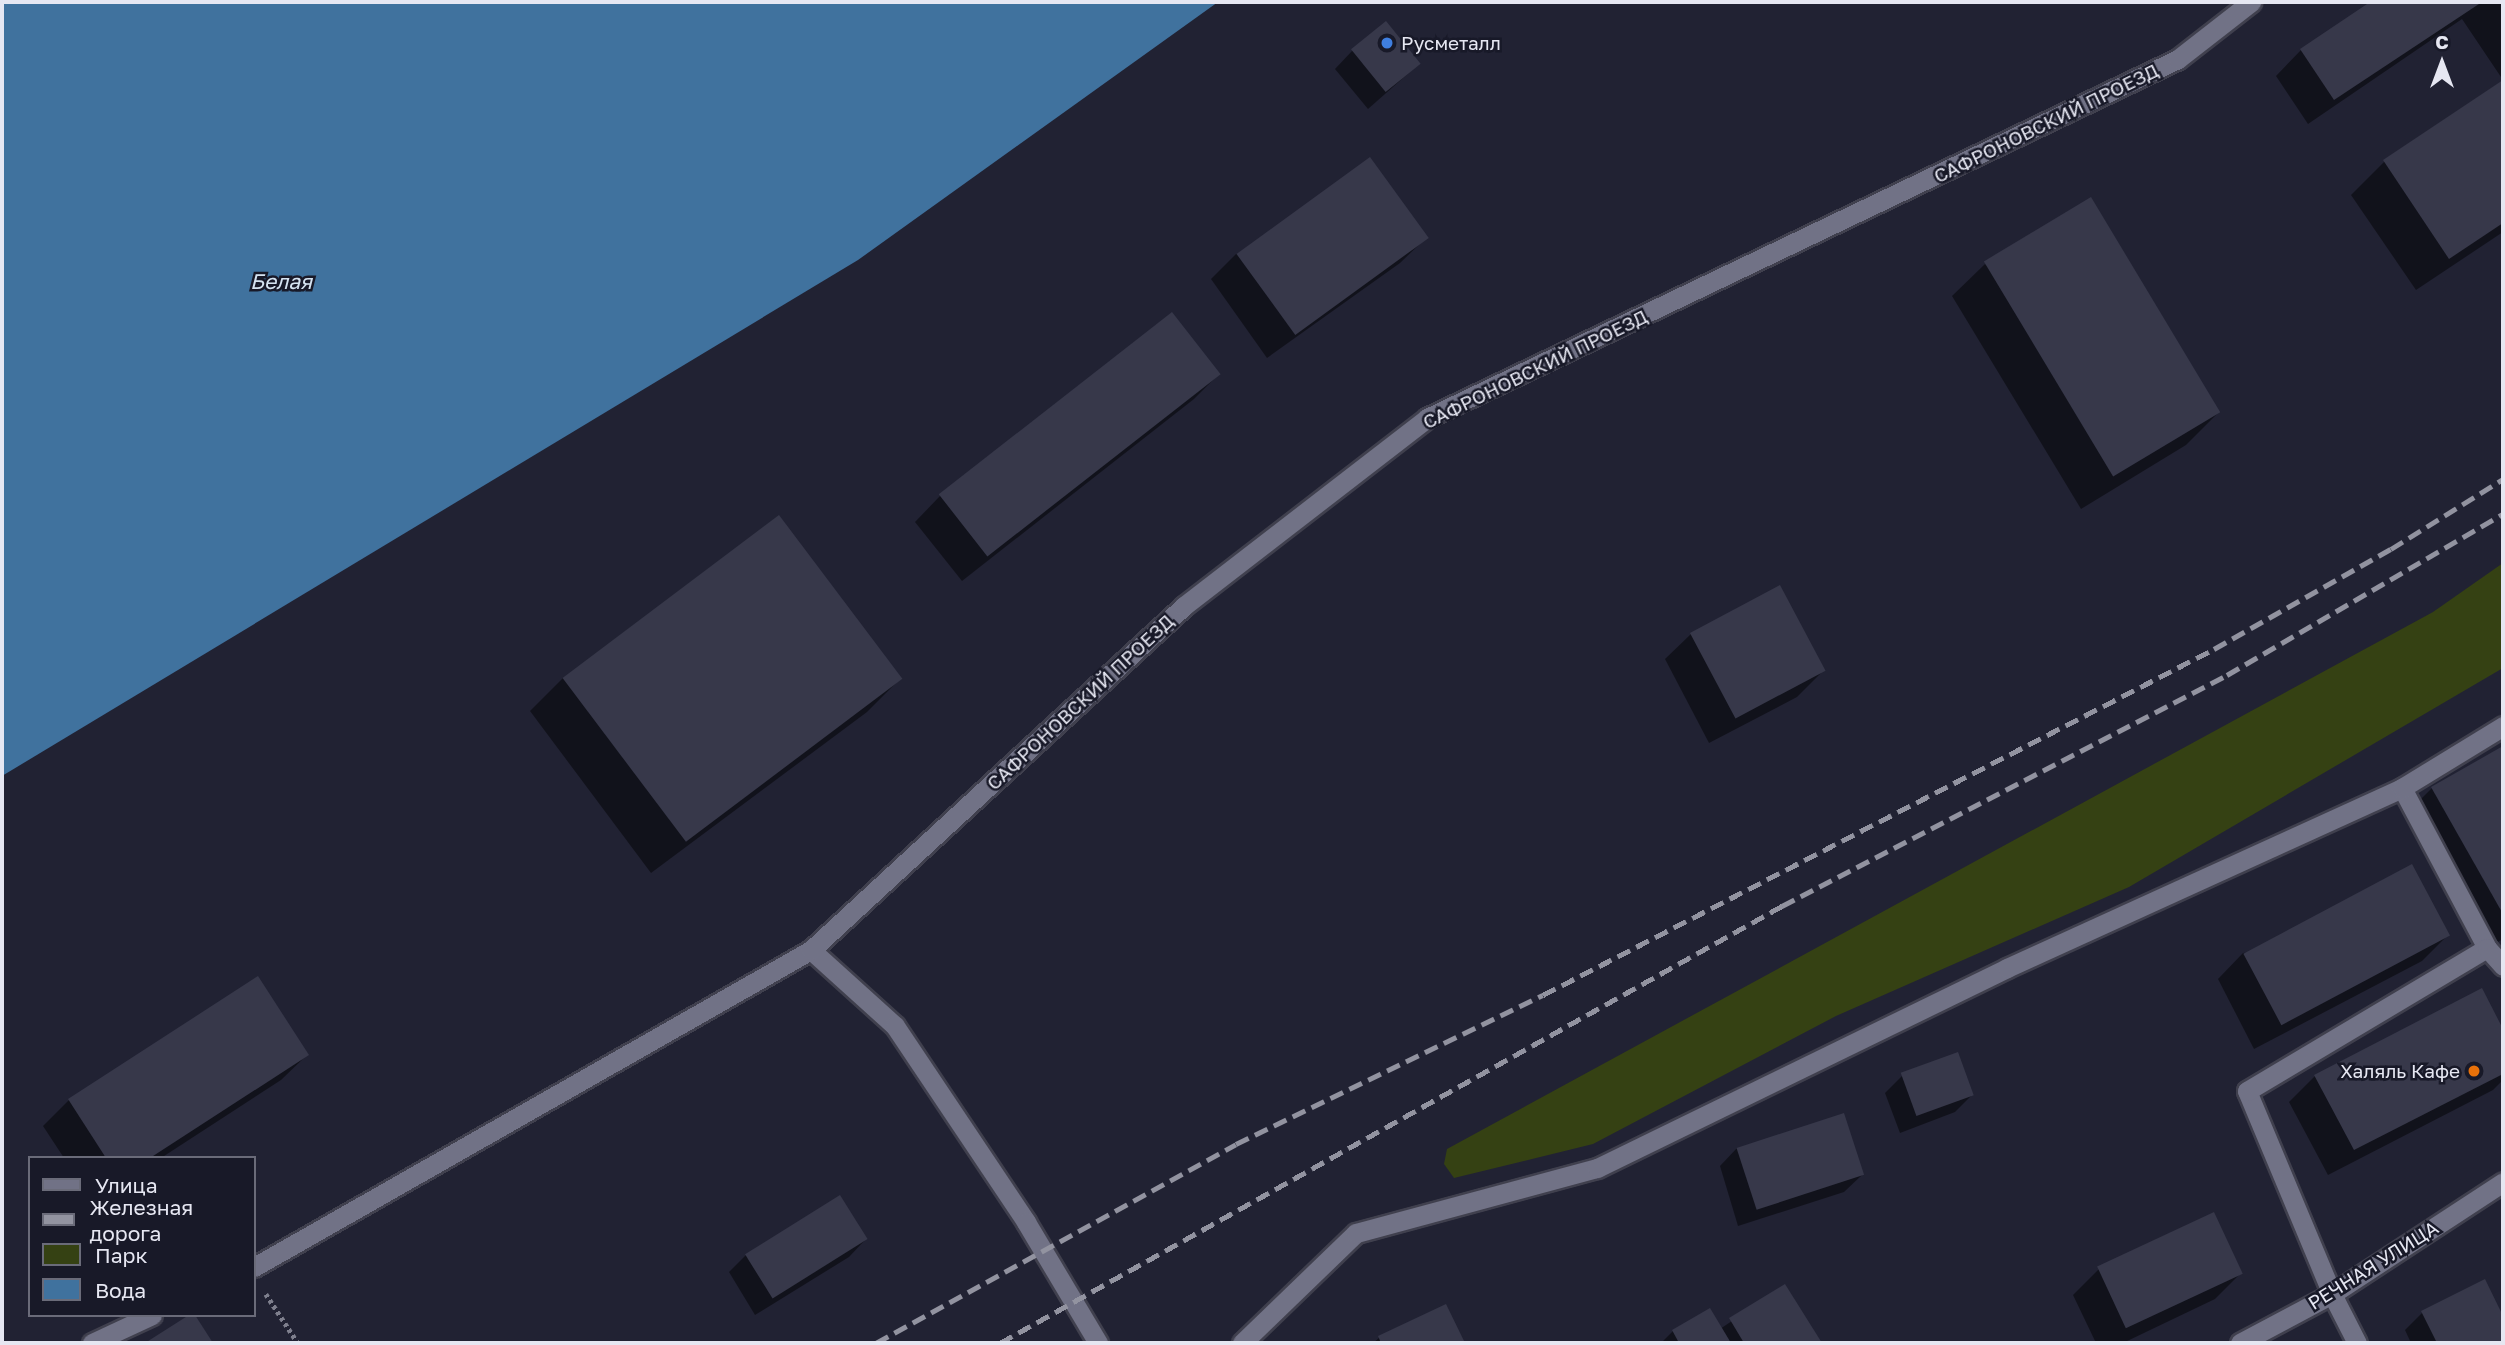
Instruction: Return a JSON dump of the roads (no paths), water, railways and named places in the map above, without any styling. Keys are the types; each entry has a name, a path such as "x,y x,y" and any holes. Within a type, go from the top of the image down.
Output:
{"street":[{"name":"САФРОНОВСКИЙ ПРОЕЗД","path":"257,1274 811,950 1184,606 1427,418 2178,59 2251,2"},
{"path":"1242,1343 1356,1233 1597,1168 2007,968 2402,788 2503,726"},
{"path":"2402,788 2487,948 2503,966"},
{"path":"2357,1343 2332,1294 2246,1091 2487,948"},
{"path":"811,950 895,1026 1026,1222 1098,1343"},
{"name":"РЕЧНАЯ УЛИЦА","path":"2240,1343 2332,1294 2503,1182"},
{"path":"92,1343 148,1317"}],"water":[{"name":"Белая","path":"2,2 1218,2 858,260 2,776"}],"railway":[{"path":"876,1343 1236,1144 1543,995 2214,649 2391,549 2503,479"},
{"path":"1000,1343 1782,906 2227,675 2503,514"}],"place":[{"name":"Русметалл","path":"1387,43"},
{"name":"Халяль Кафе","path":"2474,1071"}]}
